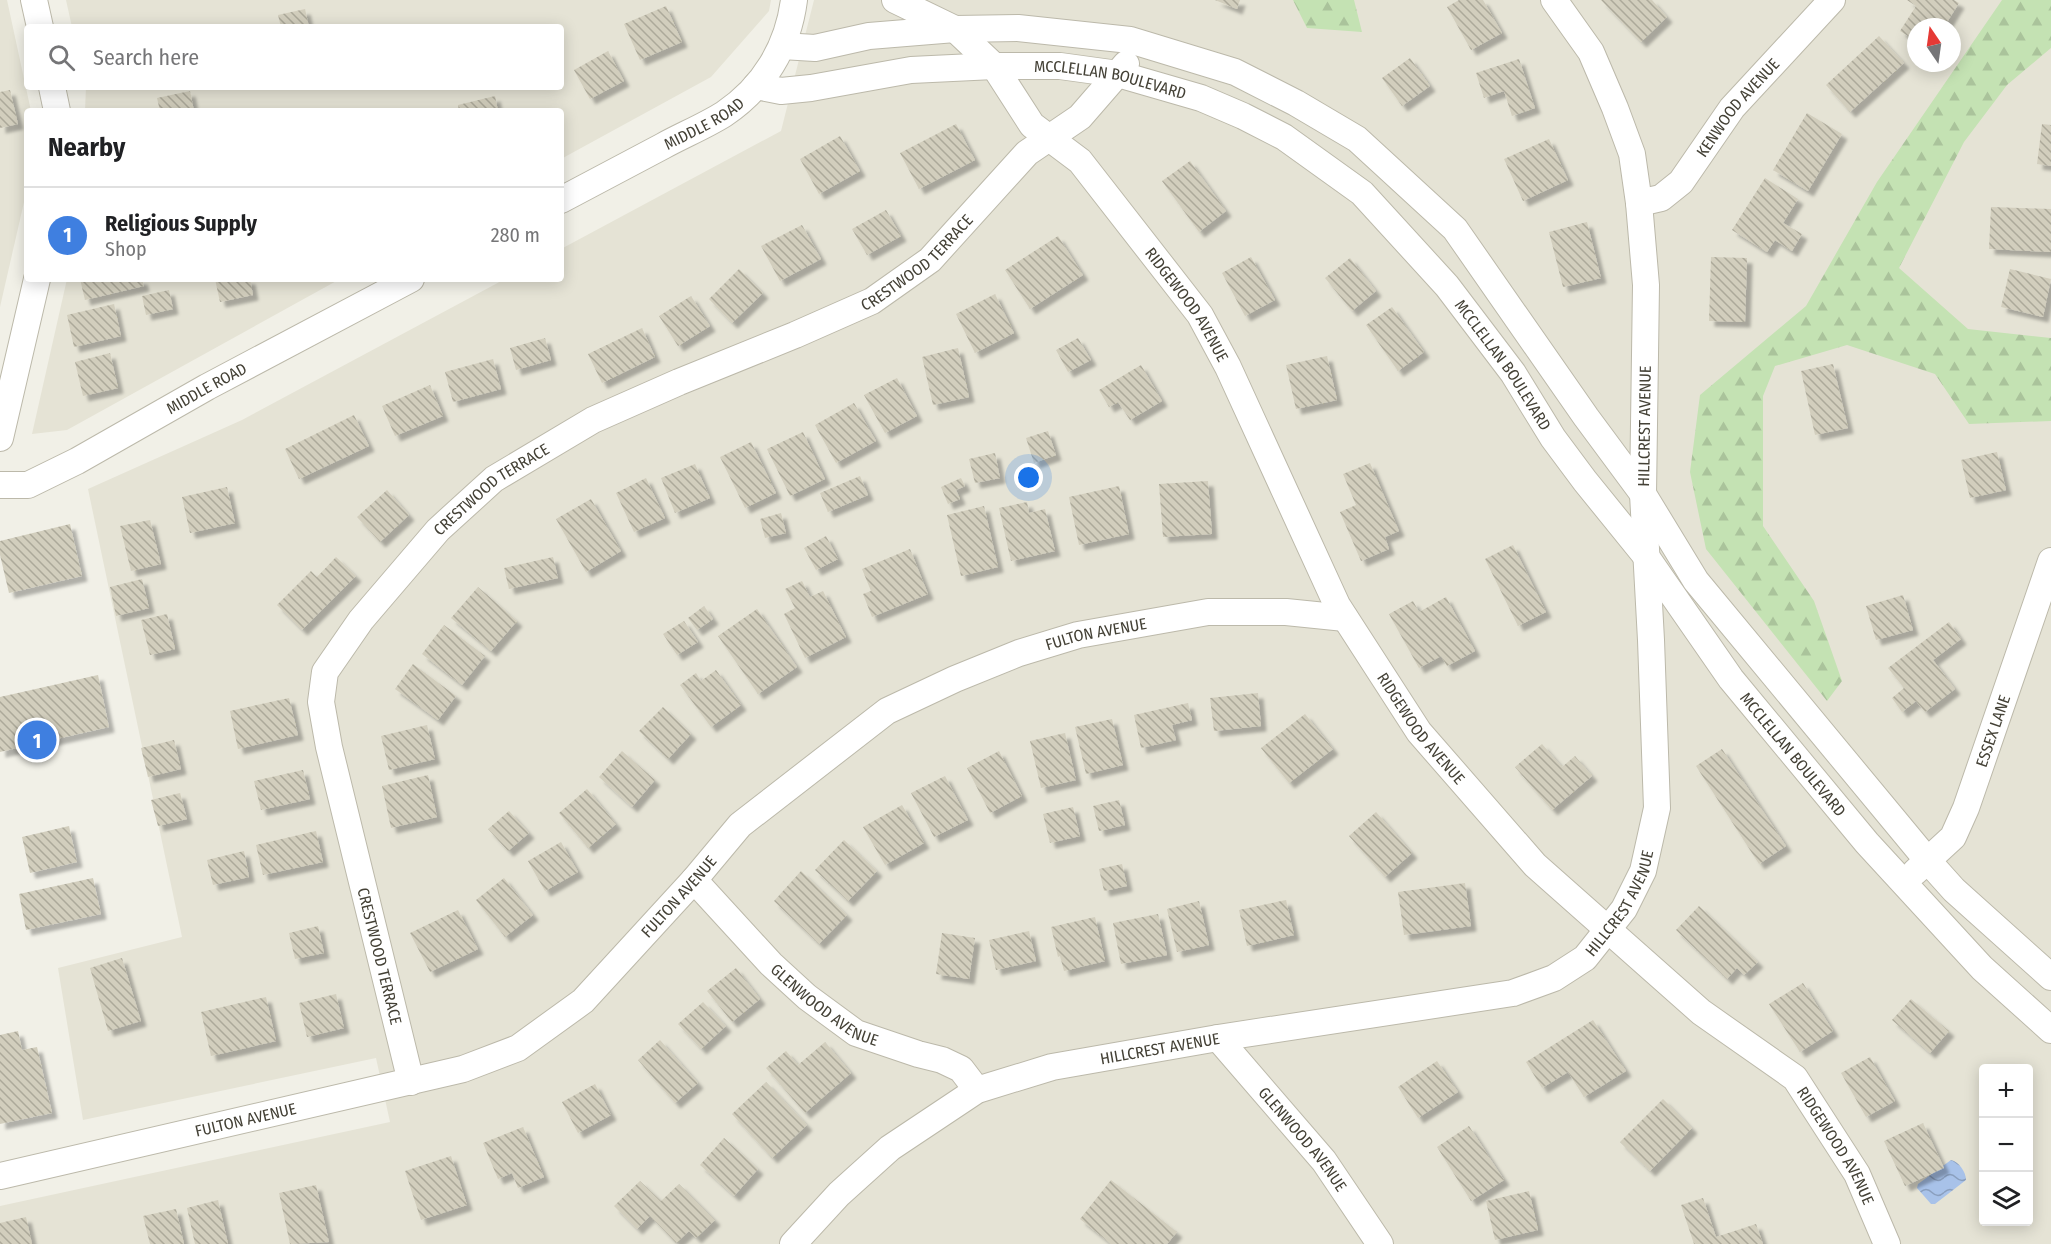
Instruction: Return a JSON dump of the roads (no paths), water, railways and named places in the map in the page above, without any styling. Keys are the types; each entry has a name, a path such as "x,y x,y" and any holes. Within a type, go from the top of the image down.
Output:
{"street":[{"path":"34,0 39,24"},
{"name":"MIDDLE ROAD","path":"564,198 724,114 756,86 770,70 782,46 792,16 794,0"},
{"path":"895,0 955,29"},
{"name":"HILLCREST AVENUE","path":"793,1244 839,1194 890,1148 977,1090 1052,1068 1218,1038 1513,993 1554,978 1585,958 1624,909 1643,871 1657,808 1643,494 1646,285 1632,154 1591,52 1554,0"},
{"name":"KENWOOD AVENUE","path":"1639,203 1661,198 1681,182 1732,108 1832,0"},
{"path":"782,46 815,48 869,36 955,29 1018,28 1130,40 1235,72 1296,103 1358,140 1455,228 1586,417 1643,494 1696,581 1928,861 1954,890 2051,977"},
{"name":"RIDGEWOOD AVENUE","path":"955,29 994,66 1032,125 1080,161 1200,315 1228,367 1337,605 1419,732 1534,865 1701,1012 1795,1078 1857,1174 1887,1244"},
{"path":"1049,138 1080,117 1143,43"},
{"name":"MCCLELLAN BOULEVARD","path":"756,86 781,91 811,88 911,70 994,66 1060,66 1118,74 1201,98 1243,116 1284,137 1362,193 1448,286 1514,373 1559,446 1645,555 1731,679 1860,834 1982,968 2051,1030"},
{"path":"53,90 56,108"},
{"name":"CRESTWOOD TERRACE","path":"411,1082 329,747 321,702 325,672 361,620 438,530 494,479 593,420 679,381 795,335 872,301 930,260 1028,153 1049,138"},
{"path":"0,438 36,282"},
{"name":"MIDDLE ROAD","path":"0,485 28,484 77,461 207,387 405,282"},
{"name":"ESSEX LANE","path":"1903,881 1953,837 1966,808 2051,561"},
{"name":"FULTON AVENUE","path":"0,1176 411,1082 463,1069 518,1048 582,1001 694,880 740,825 887,711 955,679 1019,653 1078,635 1208,612 1286,612 1345,618"},
{"name":"GLENWOOD AVENUE","path":"694,880 771,964 807,997 856,1033 942,1060 961,1069 977,1090"},
{"name":"GLENWOOD AVENUE","path":"1218,1038 1324,1161 1380,1244"}],"water":[{"path":"1951,1160 1962,1168 1966,1180 1935,1204 1931,1204 1917,1188 1918,1184"}],"place":[{"name":"Religious Supply","path":"37,740"}]}
